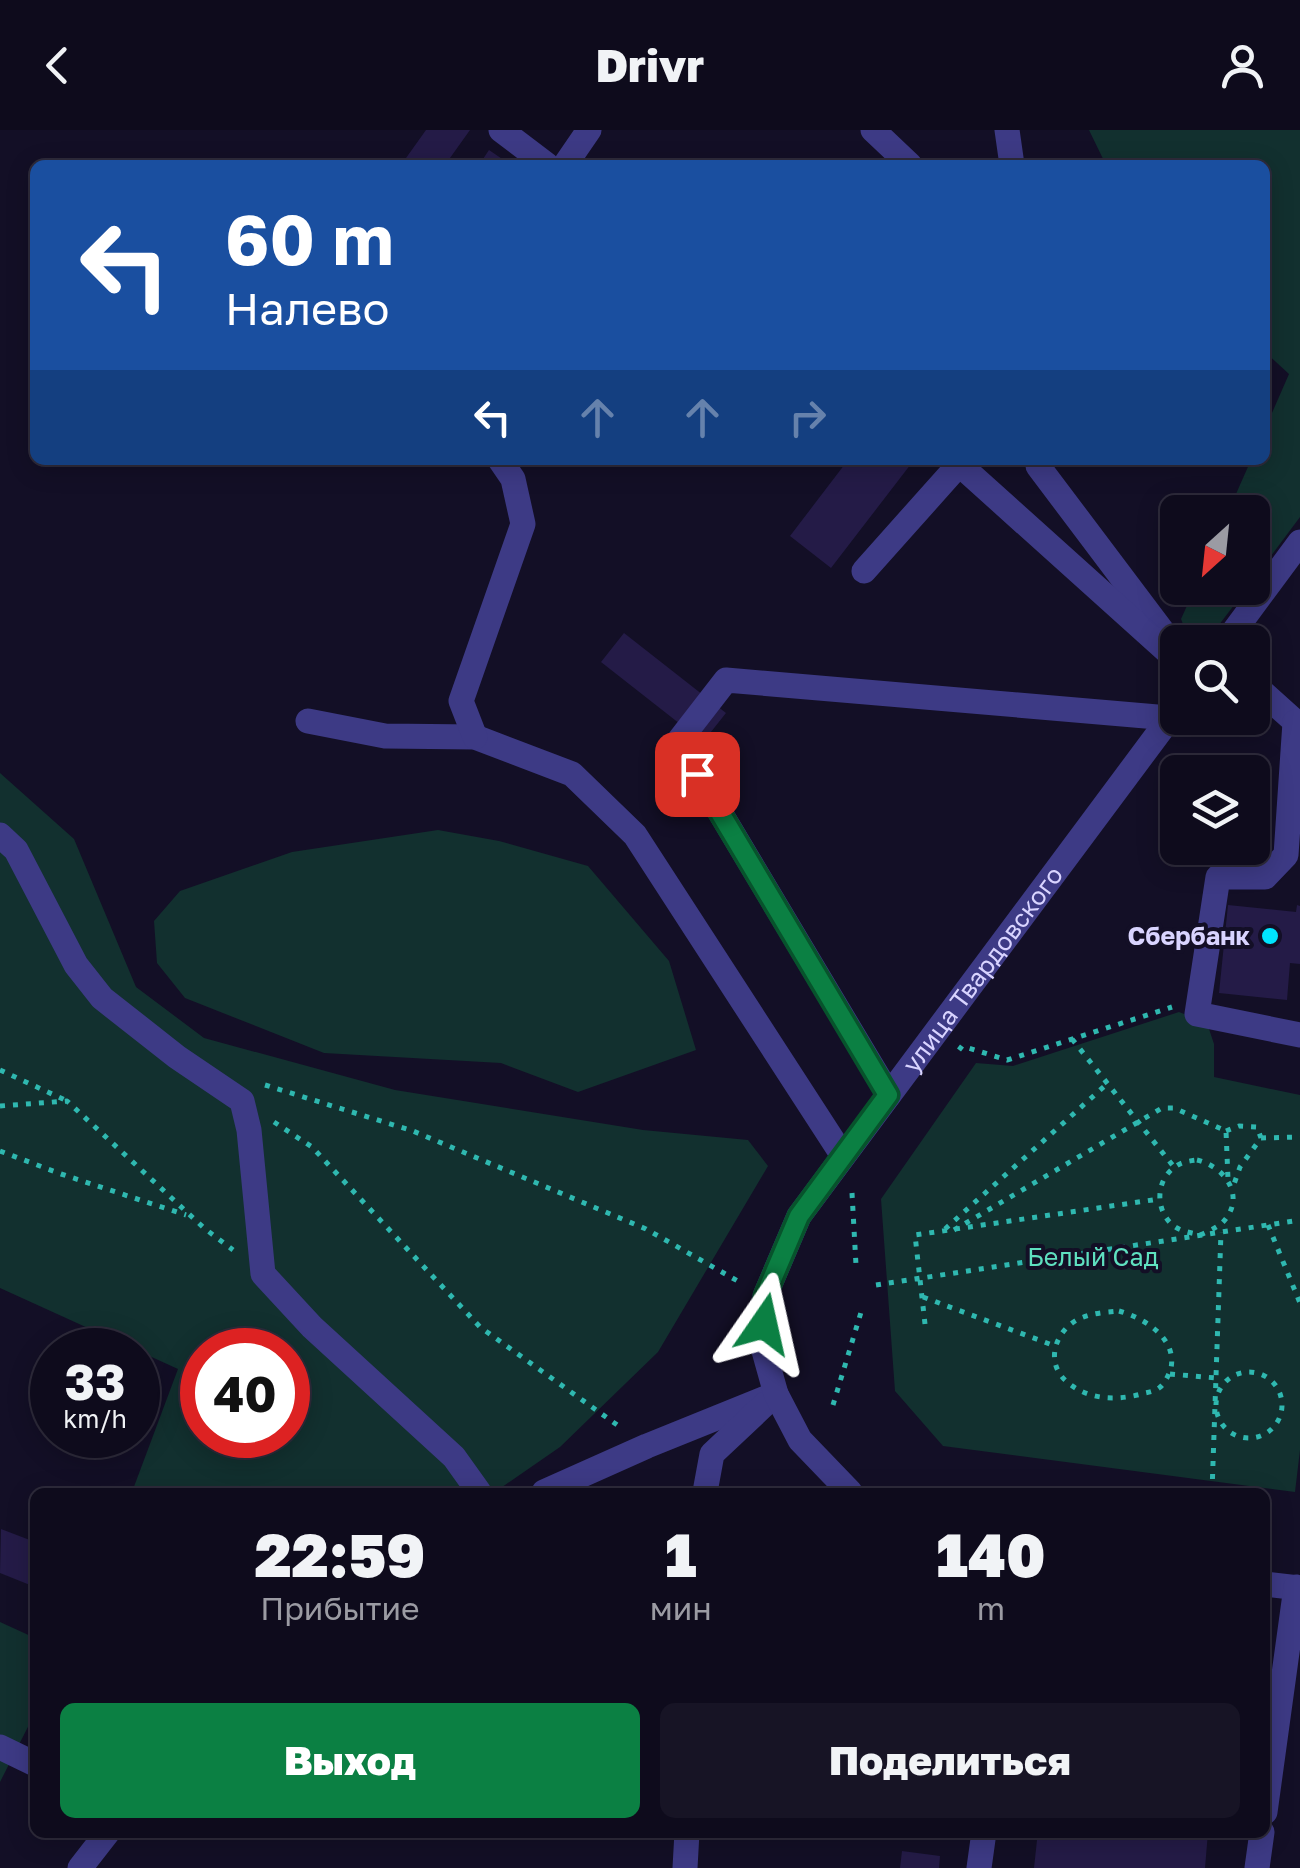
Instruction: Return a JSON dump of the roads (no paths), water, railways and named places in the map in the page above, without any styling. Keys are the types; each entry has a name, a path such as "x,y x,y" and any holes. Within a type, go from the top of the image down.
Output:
{"street":[{"path":"501,130 540,160"},
{"path":"568,160 589,130"},
{"path":"872,130 905,160"},
{"path":"1007,130 1011,160"},
{"path":"475,737 461,701 523,524 513,479 503,465"},
{"path":"864,571 958,465"},
{"path":"964,465 1160,644"},
{"path":"1038,465 1160,628"},
{"path":"1239,625 1300,542"},
{"path":"888,1095 678,742 686,729 726,680 1160,712"},
{"path":"1270,699 1298,724 1286,855 1265,877 1218,876 1197,1014 1300,1035"},
{"path":"308,721 385,736 475,737 572,774 635,836 843,1156"},
{"name":"улица Твардовского","path":"846,1488 800,1440 776,1394 764,1351 765,1296 799,1216 1160,730"},
{"path":"0,836 16,850 76,965 102,998 176,1057 246,1090 263,1274 312,1326 454,1457 477,1488"},
{"path":"553,1488 776,1394"},
{"path":"706,1488 712,1454 776,1394"},
{"path":"1270,1585 1298,1588 1270,1751"},
{"path":"0,1747 30,1762"},
{"path":"81,1868 104,1838"},
{"path":"685,1868 687,1838"},
{"path":"980,1868 983,1838"},
{"path":"1257,1868 1261,1838"}],"place":[{"name":"Сбербанк","path":"1270,936"}],"park label":[{"name":"Белый Сад","path":"1093,1257"}]}
